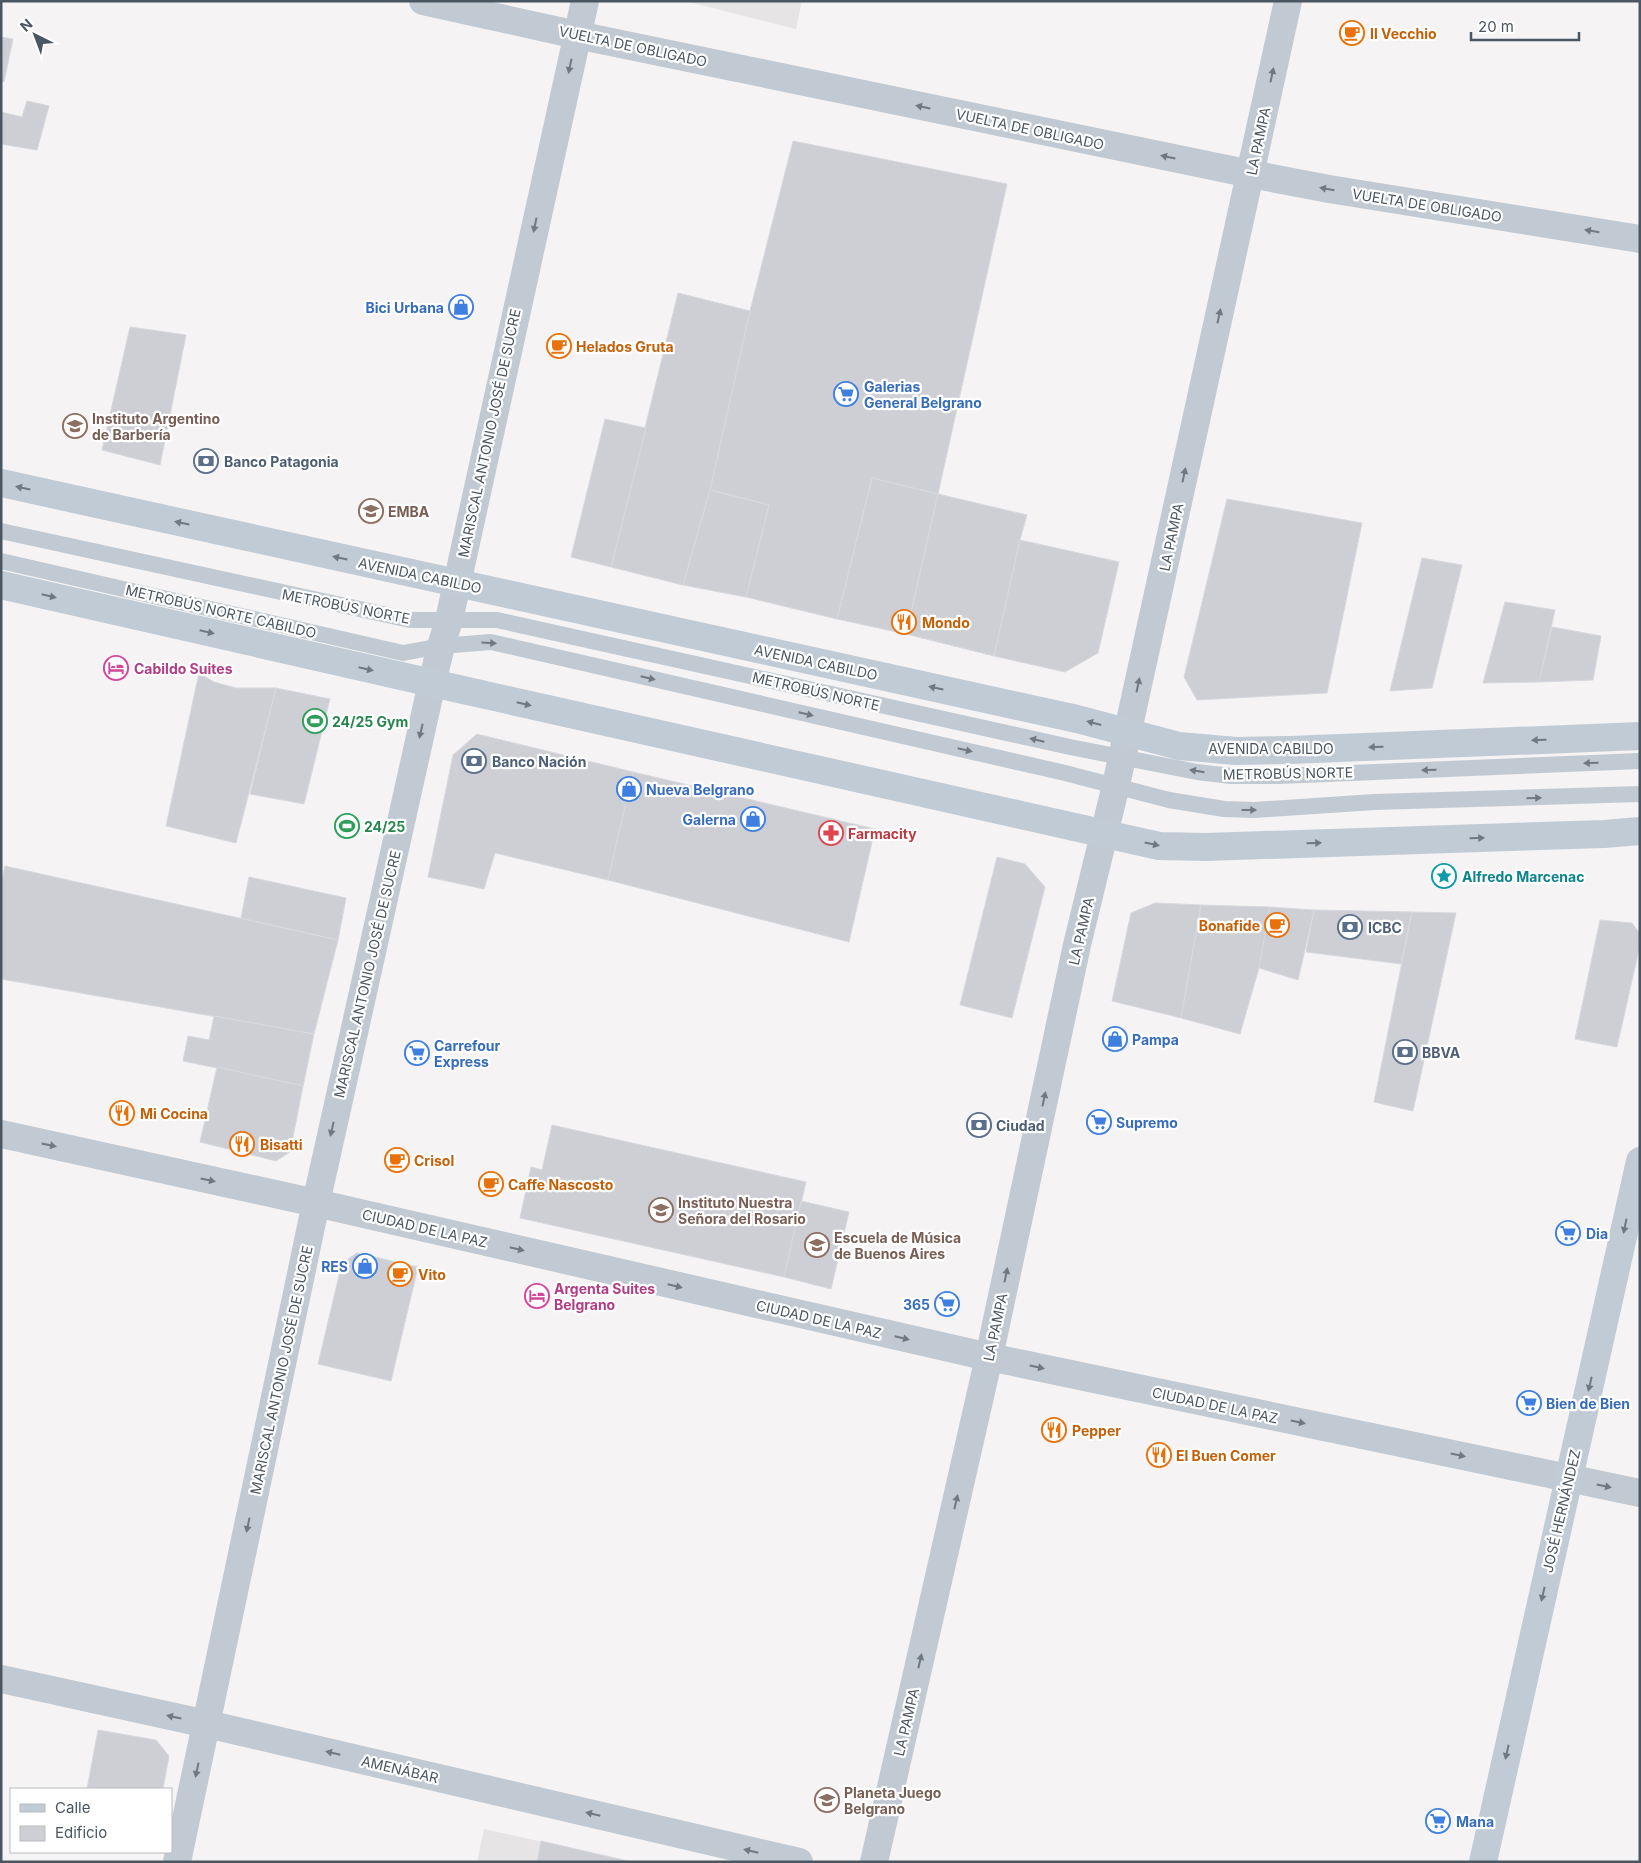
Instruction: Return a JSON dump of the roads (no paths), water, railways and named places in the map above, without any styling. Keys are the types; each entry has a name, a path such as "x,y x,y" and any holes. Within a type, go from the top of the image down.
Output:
{"main road":[{"name":"AVENIDA CABILDO","path":"1,483 1077,719 1124,745 1179,746 1236,751 1640,736"},
{"path":"1,585 432,684 1160,846 1206,847 1640,831"},
{"name":"JOSÉ HERNÁNDEZ","path":"1483,1862 1640,1161"}],"street":[{"name":"VUELTA DE OBLIGADO","path":"423,1 577,35 1250,174 1329,189 1640,239"},
{"name":"MARISCAL ANTONIO JOSÉ DE SUCRE","path":"177,1862 316,1203 432,684 441,646 450,620 585,1"},
{"name":"LA PAMPA","path":"874,1862 989,1358 1078,945 1116,785 1288,1"},
{"name":"CIUDAD DE LA PAZ","path":"1,1134 316,1203 989,1358 1640,1494"},
{"name":"AMENÁBAR","path":"1,1679 207,1724 799,1862"}],"lane":[{"name":"METROBÚS NORTE","path":"1,531 410,620 497,620 1060,745 1124,745 1197,772 1240,776 1279,776 1640,761"},
{"name":"METROBÚS NORTE CABILDO","path":"1,561 403,653 441,646"},
{"name":"METROBÚS NORTE","path":"441,646 491,642 1116,785 1168,800 1224,809 1254,810 1374,802 1640,794"}],"place":[{"name":"Il Vecchio","path":"1352,33"},
{"name":"Bici Urbana","path":"461,307"},
{"name":"Helados Gruta","path":"559,346"},
{"name":"Galerias General Belgrano","path":"846,394"},
{"name":"Instituto Argentino de Barbería","path":"75,426"},
{"name":"Banco Patagonia","path":"206,461"},
{"name":"EMBA","path":"371,511"},
{"name":"Mondo","path":"904,622"},
{"name":"Cabildo Suites","path":"116,668"},
{"name":"24/25 Gym","path":"315,721"},
{"name":"Banco Nación","path":"474,761"},
{"name":"Nueva Belgrano","path":"629,789"},
{"name":"Galerna","path":"753,819"},
{"name":"24/25","path":"347,826"},
{"name":"Farmacity","path":"831,833"},
{"name":"Alfredo Marcenac","path":"1444,876"},
{"name":"Bonafide","path":"1277,925"},
{"name":"ICBC","path":"1350,927"},
{"name":"Pampa","path":"1115,1039"},
{"name":"BBVA","path":"1405,1052"},
{"name":"Carrefour Express","path":"417,1053"},
{"name":"Mi Cocina","path":"122,1113"},
{"name":"Supremo","path":"1099,1122"},
{"name":"Ciudad","path":"979,1125"},
{"name":"Bisatti","path":"242,1144"},
{"name":"Crisol","path":"397,1160"},
{"name":"Caffe Nascosto","path":"491,1184"},
{"name":"Instituto Nuestra Señora del Rosario","path":"661,1210"},
{"name":"Dia","path":"1568,1233"},
{"name":"Escuela de Música de Buenos Aires","path":"817,1245"},
{"name":"RES","path":"365,1266"},
{"name":"Vito","path":"400,1274"},
{"name":"Argenta Suites Belgrano","path":"537,1296"},
{"name":"365","path":"947,1304"},
{"name":"Bien de Bien","path":"1529,1403"},
{"name":"Pepper","path":"1054,1430"},
{"name":"El Buen Comer","path":"1159,1455"},
{"name":"Planeta Juego Belgrano","path":"827,1800"},
{"name":"Mana","path":"1438,1821"}]}
